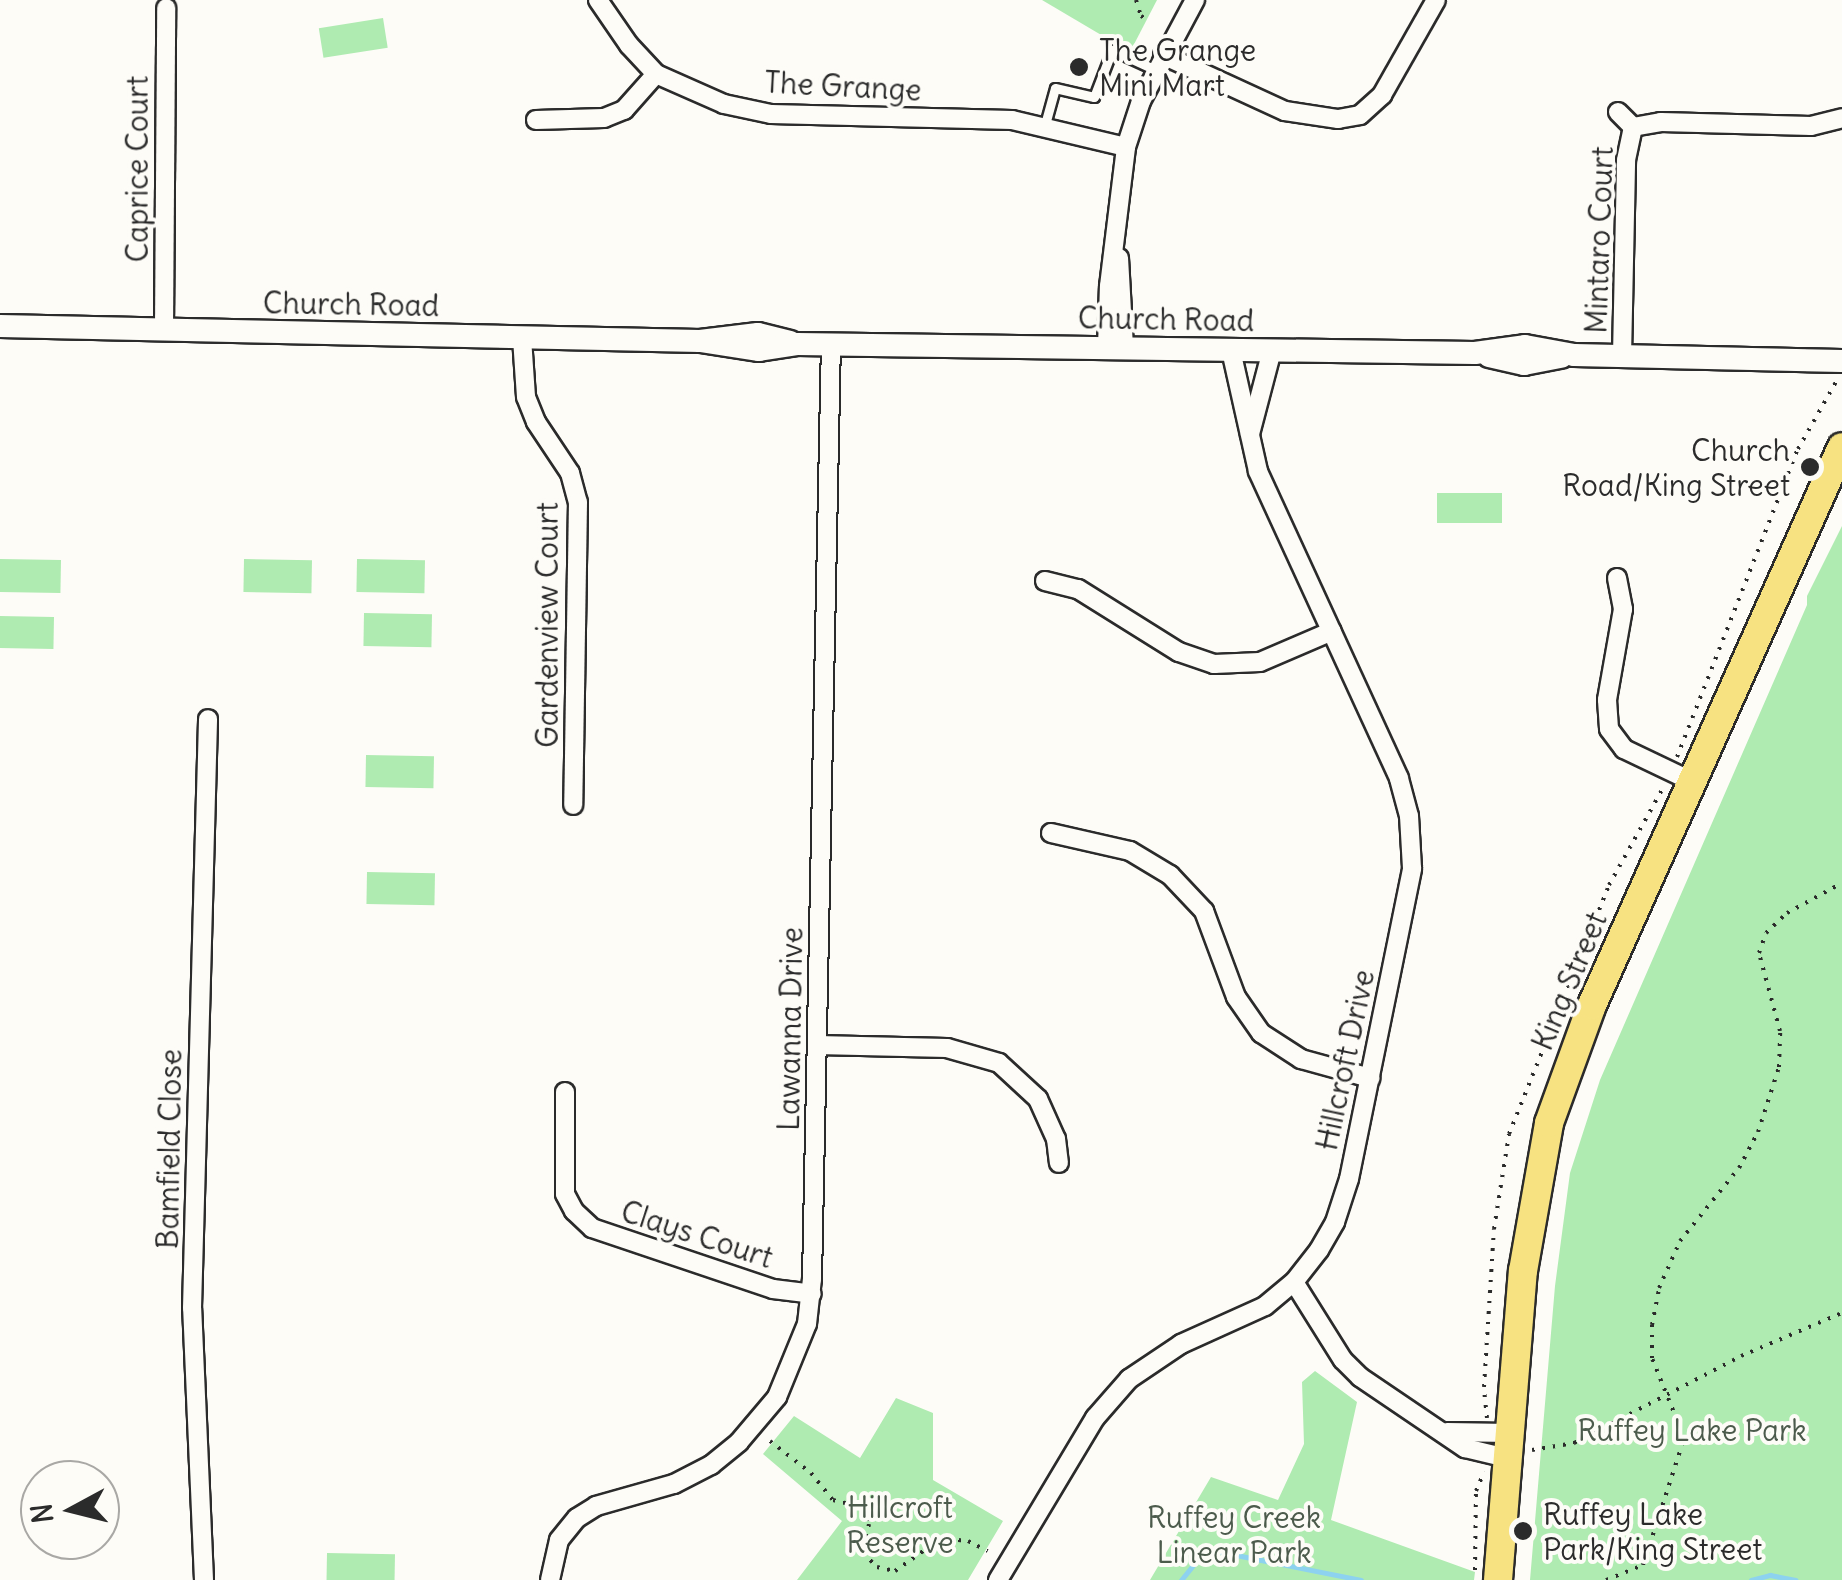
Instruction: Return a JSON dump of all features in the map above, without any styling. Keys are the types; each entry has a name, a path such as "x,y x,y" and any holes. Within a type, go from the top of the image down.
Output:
{"main road":[{"name":"King Street","path":"1487,1579 1499,1445 1528,1232 1549,1123 1682,776 1842,447"}],"street":[{"name":"The Grange","path":"598,0 629,46 656,74 724,104 772,114 1012,120 1126,148"},
{"path":"1116,348 1109,286 1117,247 1126,148 1159,62 1196,0"},
{"path":"1159,62 1286,111 1338,119 1360,114 1382,95 1436,0"},
{"name":"Caprice Court","path":"164,329 166,8"},
{"path":"536,120 604,118 624,110 656,74"},
{"name":"Mintaro Court","path":"1618,112 1633,127"},
{"name":"Mintaro Court","path":"1633,127 1661,122 1811,126 1842,118"},
{"name":"Mintaro Court","path":"1622,356 1626,160 1633,127"},
{"name":"Church Road","path":"0,326 700,341 758,334 797,344 1231,350 1474,353 1525,346 1574,355 1842,362"},
{"name":"Gardenview Court","path":"522,338 526,397 536,422 570,473 578,502 573,805"},
{"name":"Lawanna Drive","path":"550,1580 559,1540 577,1518 596,1506 641,1496 693,1475 752,1429 777,1397 799,1352 812,1294 831,344"},
{"name":"Hillcroft Drive","path":"998,1580 1095,1418 1128,1379 1181,1344 1244,1318 1294,1282 1320,1250 1343,1201 1412,868 1412,842 1399,778 1258,471 1231,350"},
{"name":"Hillcroft Drive","path":"1250,434 1272,350"},
{"path":"1617,578 1623,609 1606,723 1618,744 1682,776"},
{"path":"1045,581 1078,589 1179,652 1214,664 1260,662 1332,631"},
{"name":"Bamfield Close","path":"204,1580 192,1308 208,719"},
{"path":"1051,833 1130,852 1170,875 1204,911 1236,997 1261,1033 1301,1058 1370,1078"},
{"path":"818,1044 947,1048 999,1062 1038,1099 1056,1138 1059,1164"},
{"name":"Clays Court","path":"565,1092 565,1194 574,1211 592,1228 773,1288 812,1294"},
{"path":"1294,1282 1350,1368 1447,1432 1499,1445"}],"lane":[{"path":"1044,128 1055,88 1094,96 1112,50 1159,62"}],"path":[{"path":"1136,0 1138,11 1148,20"},
{"path":"1487,1579 1472,1558 1476,1491 1499,1445 1484,1387 1494,1229 1509,1134 1609,885 1682,776 1798,450 1842,370"},
{"path":"1609,1580 1642,1565 1682,1445 1677,1420 1652,1358 1652,1325 1659,1288 1680,1241 1738,1168 1758,1132 1778,1067 1780,1030 1759,953 1766,934 1787,913 1842,883"},
{"path":"1499,1445 1532,1450 1574,1442 1664,1393 1842,1313"},
{"path":"770,1440 833,1500 866,1508 869,1524 863,1553 877,1567 894,1572 948,1538 968,1541 988,1551"}],"green space":[{"path":"1042,0 1157,0 1130,52"},
{"path":"383,18 388,48 323,58 319,28"},
{"path":"1437,493 1502,493 1502,523 1437,523"},
{"name":"Ruffey Lake Park","path":"1842,526 1842,1580 1530,1580 1555,1286 1570,1173 1600,1080 1807,605 1807,596"},
{"path":"0,559 61,560 60,593 0,592"},
{"path":"244,559 312,560 311,593 243,592"},
{"path":"357,559 425,560 424,593 356,592"},
{"path":"364,613 432,614 431,647 363,646"},
{"path":"0,616 54,617 53,649 0,648"},
{"path":"366,755 434,756 433,788 365,787"},
{"path":"367,872 435,873 434,905 366,904"},
{"name":"Ruffey Creek Linear Park","path":"1315,1371 1357,1402 1331,1520 1475,1572 1474,1580 1150,1580 1211,1477 1278,1500 1304,1444 1302,1382"},
{"name":"Hillcroft Reserve","path":"896,1398 933,1413 933,1480 1003,1521 968,1580 797,1580 842,1521 763,1454 794,1416 860,1458"},
{"path":"327,1553 395,1554 395,1580 327,1580"}],"waterway":[{"path":"1181,1580 1206,1549 1361,1580"},
{"path":"1751,1580 1770,1575 1796,1580"}],"place":[{"name":"The Grange Mini Mart","path":"1079,67"},
{"name":"Church Road/King Street","path":"1810,467"},
{"name":"Ruffey Lake Park/King Street","path":"1523,1531"}]}
